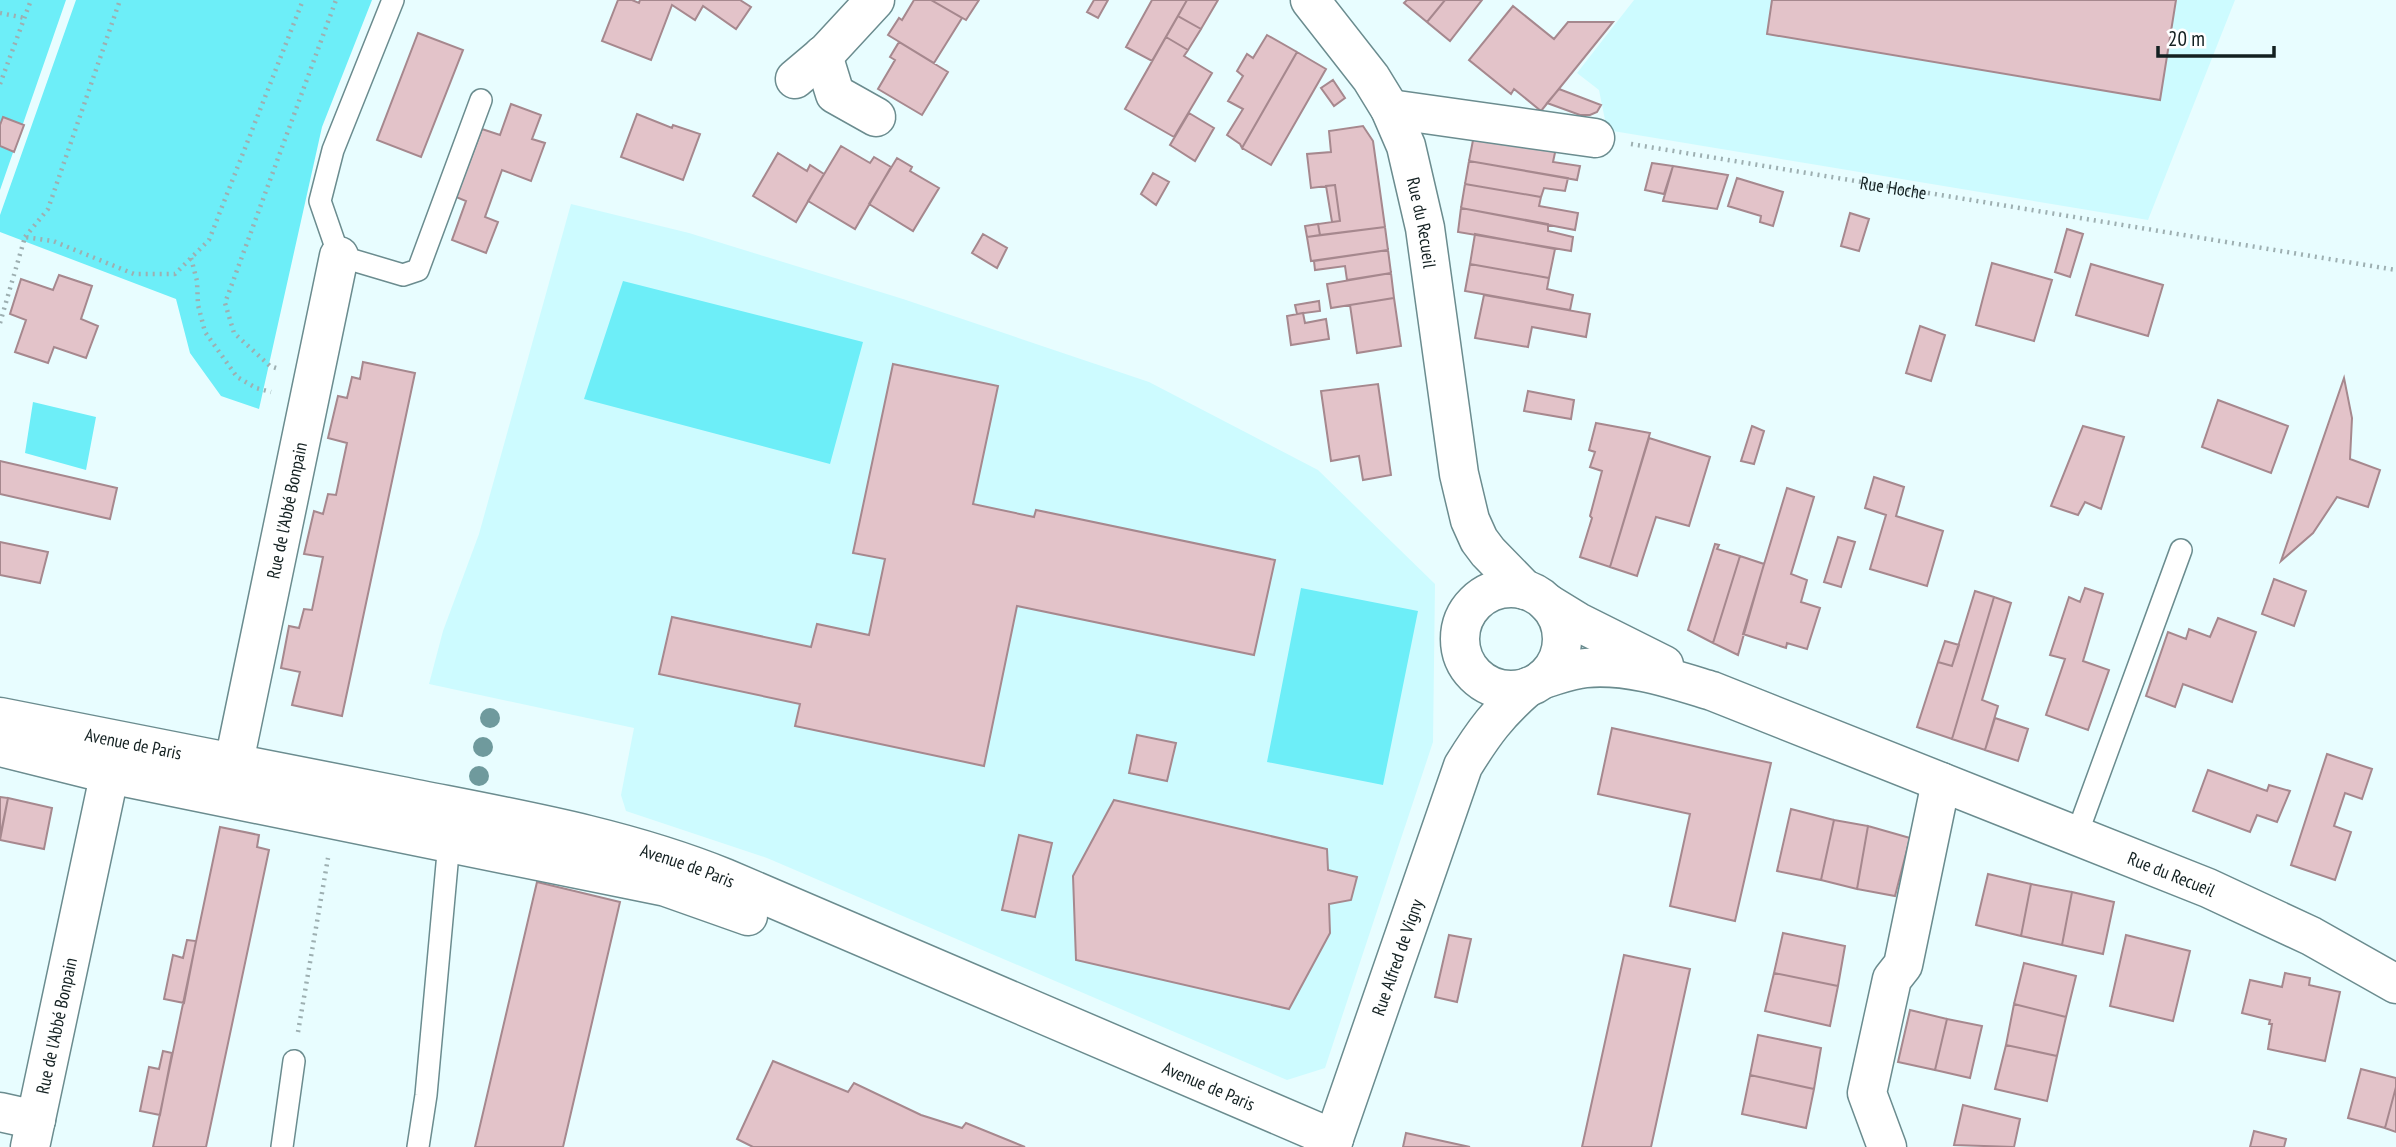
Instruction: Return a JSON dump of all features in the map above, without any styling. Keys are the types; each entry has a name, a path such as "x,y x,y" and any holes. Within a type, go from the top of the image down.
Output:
{"street":[{"path":"875,0 809,67 835,94 876,117"},
{"name":"Rue du Recueil","path":"1310,0 1371,78 1390,109 1406,146 1424,228 1459,474 1470,520 1479,540 1502,568 1536,596 1578,622 1712,691"},
{"path":"1390,109 1595,138"},
{"name":"Rue de l'Abbé Bonpain","path":"234,762 339,256"},
{"name":"Rue du Recueil","path":"1459,474 1460,537 1471,571 1472,590 1467,613"},
{"path":"1508,588 1536,596 1557,617 1562,642 1555,666 1536,683 1512,691 1488,685 1475,675 1465,662 1460,637 1467,613 1478,601 1492,592 1508,588"},
{"name":"Rue Alfred de Vigny","path":"1464,766 1470,695 1465,662"},
{"name":"Rue du Recueil","path":"1536,683 1582,668 1606,667 1658,675 1712,691 2077,834 2258,910 2396,984"},
{"name":"Rue Alfred de Vigny","path":"1332,1143 1464,766 1484,731 1496,717 1536,683"},
{"name":"Avenue de Paris","path":"0,717 113,756 334,820 657,884 726,906 1289,1147"},
{"name":"Avenue de Paris","path":"0,747 234,762 516,819 654,852 725,878 1332,1143"},
{"name":"Rue de l'Abbé Bonpain","path":"22,1126 113,756"},
{"path":"1886,1147 1867,1093 1892,979 1903,965 1941,782"}],"lane":[{"path":"393,0 333,150 320,201 339,256 403,275 418,270 481,100"},
{"path":"2077,834 2181,550"},
{"path":"418,1147 426,1095 449,842"},
{"path":"282,1147 294,1060"}],"path":[{"path":"0,84 31,0"},
{"path":"0,323 25,237 48,209 120,0"},
{"path":"25,237 53,241 134,274 175,274 209,240 303,0"},
{"path":"312,390 270,366 234,333 225,303 336,0"},
{"path":"0,13 25,18"},
{"path":"0,59 9,61"},
{"name":"Rue Hoche","path":"1595,138 2396,271"},
{"path":"191,258 205,332 237,377 256,388 312,390"},
{"path":"294,1060 334,820"}],"shaded area":[{"path":"0,0 66,0 0,190"},
{"path":"76,0 372,0 322,127 259,409 221,396 190,353 176,299 0,232 0,215"},
{"path":"1634,0 2235,0 2148,220 1607,130 1599,90 1577,73"},
{"path":"571,204 689,233 903,299 1149,382 1318,470 1435,584 1433,742 1325,1068 1287,1080 767,858 626,811 621,795 634,728 429,684 443,631 479,534"},
{"path":"623,281 863,342 830,464 584,399"},
{"path":"33,402 96,417 86,470 25,453"},
{"path":"1301,588 1418,611 1383,785 1267,762"}],"building":[{"path":"618,0 639,3 640,0 740,0 751,7 736,29 703,6 695,20 672,5 651,60 602,41"},
{"path":"914,0 931,0 962,18 934,63 888,35 899,18 902,20"},
{"path":"931,0 979,0 966,20"},
{"path":"1094,0 1108,0 1098,18 1087,12"},
{"path":"1152,0 1187,0 1152,61 1126,47"},
{"path":"1187,0 1218,0 1201,29 1178,16"},
{"path":"1407,0 1445,0 1427,22 1404,3"},
{"path":"1445,0 1482,0 1450,41 1427,22"},
{"path":"1772,0 2176,0 2160,100 1767,34"},
{"path":"1513,6 1554,39 1568,22 1613,22 1541,111 1514,89 1511,94 1469,60"},
{"path":"1178,16 1201,29 1188,50 1166,37"},
{"path":"418,33 463,50 421,157 377,140"},
{"path":"1267,35 1297,52 1242,148 1227,135 1243,109 1228,101 1243,76 1237,71 1247,54 1253,58"},
{"path":"1166,37 1188,50 1184,56 1212,73 1174,137 1125,109"},
{"path":"899,42 948,72 922,115 878,89 895,60 890,57"},
{"path":"1297,52 1326,69 1271,165 1242,148"},
{"path":"1333,80 1345,98 1334,106 1321,88"},
{"path":"1559,89 1601,105 1597,112 1580,115 1547,103"},
{"path":"511,104 541,115 532,139 545,143 531,181 502,170 485,217 498,222 486,253 452,240 466,201 456,197 482,129 500,135"},
{"path":"1189,113 1214,128 1195,161 1170,145"},
{"path":"637,114 672,128 673,125 700,134 683,180 621,157"},
{"path":"3,117 24,125 14,152 0,146 0,125"},
{"path":"1363,126 1373,141 1385,227 1320,235 1318,224 1340,221 1335,185 1311,188 1307,154 1331,152 1329,131"},
{"path":"1474,135 1556,148 1553,162 1580,166 1577,180 1469,161"},
{"path":"841,146 870,163 874,157 891,167 855,229 808,201"},
{"path":"778,153 807,171 810,165 824,174 796,222 753,196"},
{"path":"897,158 912,167 910,171 939,188 913,231 869,204"},
{"path":"1469,161 1568,178 1565,191 1544,188 1541,197 1465,184"},
{"path":"1652,163 1673,166 1664,194 1645,190"},
{"path":"1673,166 1728,175 1717,209 1663,201"},
{"path":"1153,173 1169,182 1156,205 1141,194"},
{"path":"1737,178 1783,192 1773,226 1760,222 1761,216 1728,206"},
{"path":"1465,184 1541,197 1539,206 1578,213 1575,230 1461,208"},
{"path":"1335,185 1340,221 1332,222 1326,186"},
{"path":"1461,208 1548,224 1548,231 1573,237 1571,251 1458,232"},
{"path":"1850,213 1869,219 1859,251 1841,246"},
{"path":"1318,224 1320,235 1307,237 1305,226"},
{"path":"1385,227 1388,250 1311,261 1307,237"},
{"path":"2067,229 2083,234 2070,277 2055,272"},
{"path":"983,234 1007,248 997,268 972,253"},
{"path":"1475,234 1555,249 1549,278 1470,264"},
{"path":"1388,250 1391,273 1347,280 1345,266 1315,270 1314,261"},
{"path":"1992,263 2052,280 2034,341 1976,325"},
{"path":"1470,264 1549,278 1547,289 1573,295 1570,310 1465,291"},
{"path":"2091,264 2163,285 2148,336 2076,315"},
{"path":"1391,273 1394,298 1331,308 1327,284"},
{"path":"59,275 92,286 81,319 98,326 86,358 54,347 48,363 15,352 26,320 10,314 21,279 53,290"},
{"path":"1484,295 1590,314 1586,337 1532,327 1528,347 1475,338"},
{"path":"1394,298 1401,346 1357,353 1350,305"},
{"path":"1319,301 1320,311 1297,314 1295,305"},
{"path":"1303,313 1305,323 1326,319 1329,339 1291,345 1287,316"},
{"path":"1920,326 1945,335 1931,381 1906,373"},
{"path":"363,362 415,373 342,716 292,705 300,672 281,668 289,626 299,628 304,609 312,610 323,557 304,554 314,511 323,514 328,494 336,495 347,443 328,438 338,396 347,398 352,377 360,379"},
{"path":"893,364 998,386 973,504 1034,517 1036,510 1275,560 1254,655 1017,606 984,766 795,726 800,704 659,674 672,617 811,647 817,624 869,635 885,559 853,553"},
{"path":"2344,378 2352,418 2350,459 2380,470 2368,507 2337,497 2313,533 2281,561"},
{"path":"1378,384 1391,475 1363,480 1359,456 1331,461 1321,391"},
{"path":"1528,391 1574,400 1571,419 1524,411"},
{"path":"2218,400 2288,426 2271,473 2202,447"},
{"path":"1596,423 1650,433 1610,567 1580,557 1602,471 1590,467 1595,452 1589,450"},
{"path":"1752,426 1764,431 1754,464 1741,461"},
{"path":"2083,426 2124,437 2101,509 2085,502 2078,515 2051,506"},
{"path":"1649,438 1710,457 1689,526 1656,517 1637,576 1610,567"},
{"path":"0,461 117,488 110,519 0,494"},
{"path":"1874,477 1904,487 1896,516 1943,531 1927,586 1870,569 1886,515 1865,508"},
{"path":"1787,488 1814,497 1791,574 1807,580 1801,602 1820,608 1807,649 1787,643 1786,648 1743,634"},
{"path":"1838,537 1855,542 1841,587 1824,582"},
{"path":"0,542 48,552 40,583 0,575"},
{"path":"1715,544 1719,545 1717,549 1740,556 1713,643 1688,630"},
{"path":"1740,556 1764,564 1738,655 1713,643"},
{"path":"2274,579 2306,591 2294,626 2262,614"},
{"path":"2085,588 2103,594 2083,661 2109,670 2088,730 2046,715 2065,659 2050,655 2069,597 2080,602"},
{"path":"1975,591 1994,597 1952,739 1917,727 1938,662 1952,666"},
{"path":"1994,597 2011,603 1982,700 1998,706 1985,750 1952,739"},
{"path":"2218,618 2256,632 2232,702 2183,684 2175,707 2146,696 2168,632 2186,639 2189,629 2210,637"},
{"path":"1945,641 1959,645 1952,666 1938,662"},
{"path":"1995,718 2028,729 2018,761 1985,750"},
{"path":"1612,728 1771,763 1735,921 1670,906 1690,814 1598,794"},
{"path":"1137,735 1176,743 1167,781 1129,773"},
{"path":"2327,754 2372,769 2362,799 2345,793 2334,826 2351,832 2335,880 2291,865"},
{"path":"2208,770 2267,791 2269,785 2290,791 2277,822 2257,815 2250,832 2193,811"},
{"path":"0,797 8,798 0,837"},
{"path":"8,798 52,808 44,849 0,840"},
{"path":"1114,800 1327,849 1328,870 1357,877 1351,900 1329,904 1330,933 1289,1009 1076,960 1073,876"},
{"path":"1791,809 1834,820 1821,880 1777,871"},
{"path":"1834,820 1868,826 1857,889 1821,880"},
{"path":"1868,826 1910,838 1895,896 1857,889"},
{"path":"220,827 259,835 257,847 269,850 206,1147 153,1147"},
{"path":"1019,835 1052,843 1035,917 1002,910"},
{"path":"1988,874 2031,884 2021,936 1976,925"},
{"path":"537,882 620,902 563,1147 475,1147"},
{"path":"2031,884 2072,892 2062,945 2021,936"},
{"path":"2072,892 2114,902 2103,954 2062,945"},
{"path":"1783,933 1845,946 1838,986 1774,973"},
{"path":"1449,935 1471,939 1457,1002 1435,997"},
{"path":"2126,935 2190,951 2173,1021 2110,1006"},
{"path":"187,940 196,941 184,1003 164,999 173,955 183,958"},
{"path":"1624,955 1690,969 1651,1147 1582,1147"},
{"path":"2024,963 2076,976 2066,1017 2014,1004"},
{"path":"1774,973 1838,986 1830,1026 1765,1011"},
{"path":"2285,973 2310,978 2309,985 2340,992 2325,1061 2268,1049 2272,1024 2269,1024 2270,1020 2242,1013 2250,980 2282,987"},
{"path":"2014,1004 2066,1017 2057,1056 2006,1045"},
{"path":"1910,1010 1947,1019 1935,1070 1898,1062"},
{"path":"1947,1019 1982,1026 1970,1078 1935,1070"},
{"path":"1758,1035 1821,1048 1814,1089 1750,1075"},
{"path":"2006,1045 2057,1056 2047,1101 1995,1089"},
{"path":"163,1051 172,1053 160,1115 140,1111 149,1067 159,1069"},
{"path":"773,1061 848,1092 854,1083 921,1115 962,1128 966,1123 1025,1147 753,1147 737,1139"},
{"path":"2361,1069 2396,1078 2385,1128 2348,1118"},
{"path":"1750,1075 1814,1089 1806,1128 1742,1114"},
{"path":"2396,1087 2396,1132 2385,1128"},
{"path":"1963,1105 2020,1119 2014,1147 1954,1145"},
{"path":"2254,1131 2286,1139 2284,1147 2250,1147"},
{"path":"1406,1133 1470,1147 1403,1147"}]}
